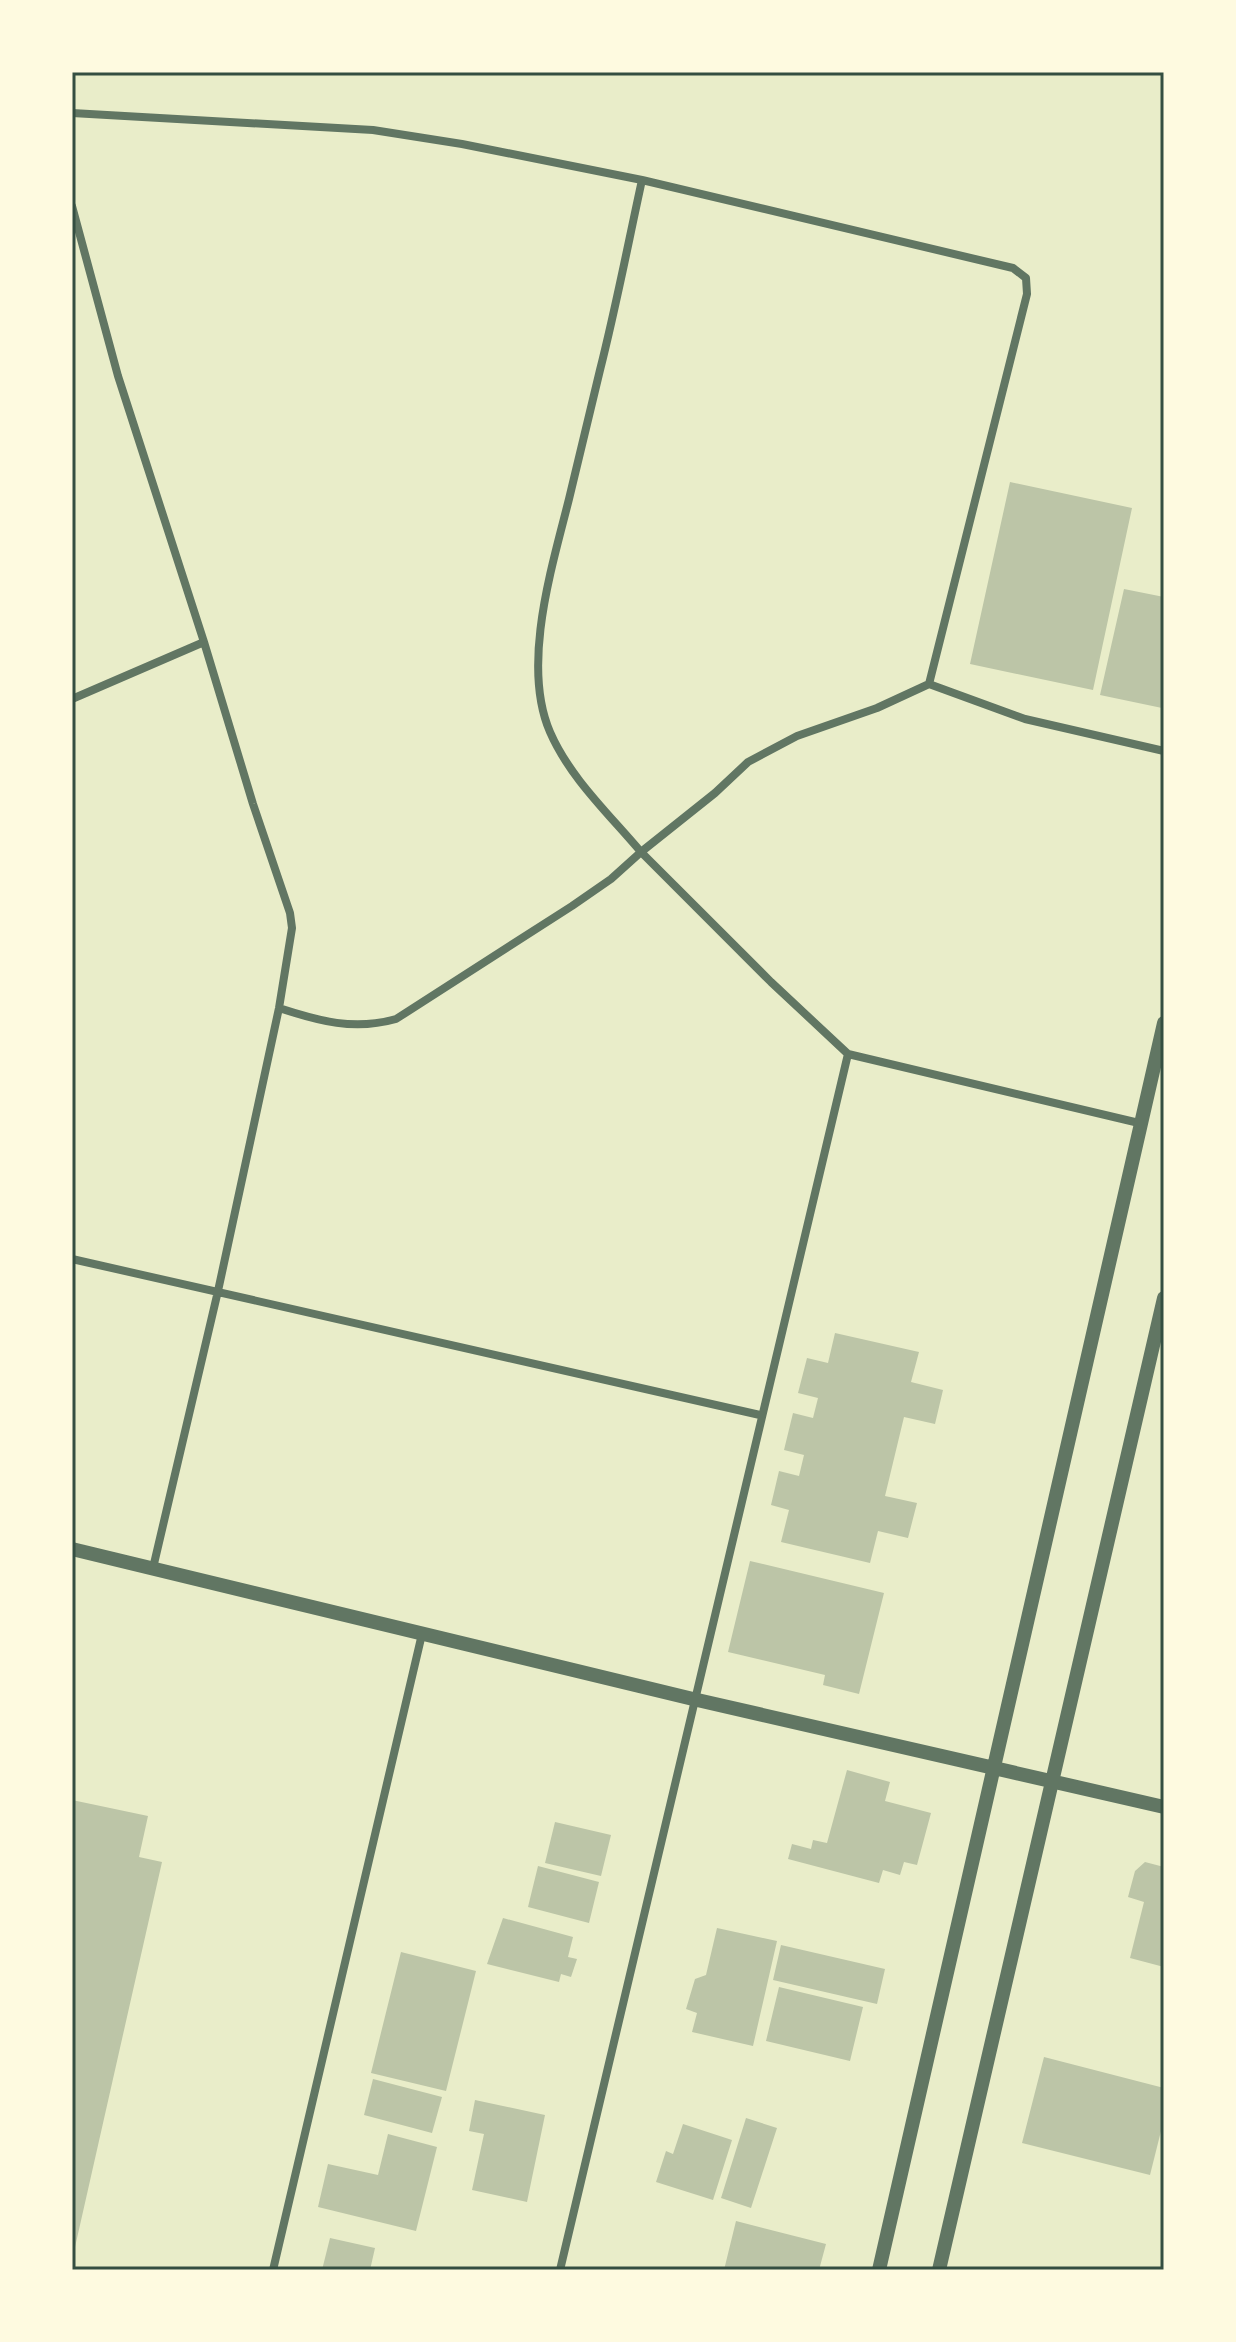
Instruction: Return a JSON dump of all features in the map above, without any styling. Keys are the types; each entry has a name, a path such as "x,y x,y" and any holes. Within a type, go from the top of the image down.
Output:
{"street":[{"path":"72,113 373,130 462,144 642,180 1013,268 1026,278 1027,294 929,684"},
{"path":"642,180 555,558 539,647 539,686 549,731 578,779 641,852 848,1054 1139,1123"},
{"path":"72,206 118,376 290,913 292,928 279,1008 218,1291 153,1568"},
{"path":"72,699 204,642"},
{"path":"279,1008 319,1021 349,1026 374,1026 396,1019 611,879 748,762 797,736 877,708 929,684 1025,719 1164,751"},
{"path":"879,2270 1164,1023"},
{"path":"560,2270 760,1415 848,1054"},
{"path":"72,1259 760,1415"},
{"path":"939,2270 1164,1298"},
{"path":"72,1549 693,1699 1164,1807"},
{"path":"273,2270 422,1634"}],"building":[{"path":"1010,482 1132,508 1093,690 970,664"},
{"path":"1124,589 1164,597 1162,708 1100,695"},
{"path":"835,1333 919,1352 911,1382 943,1390 935,1424 904,1417 885,1496 917,1503 908,1538 878,1531 870,1563 781,1542 789,1510 771,1505 779,1471 799,1476 804,1455 784,1450 793,1413 813,1418 818,1398 798,1393 807,1358 828,1363"},
{"path":"750,1561 884,1593 859,1694 823,1685 825,1675 728,1652"},
{"path":"847,1770 890,1782 885,1801 931,1813 917,1865 904,1862 900,1875 883,1870 879,1883 788,1859 792,1844 811,1849 813,1840 827,1843"},
{"path":"72,1800 148,1816 139,1857 162,1862 73,2256"},
{"path":"555,1822 611,1835 601,1876 545,1863"},
{"path":"1145,1862 1164,1867 1164,1967 1130,1958 1144,1902 1128,1897 1135,1871"},
{"path":"538,1866 599,1882 589,1923 528,1907"},
{"path":"503,1918 573,1937 568,1957 577,1959 571,1977 561,1974 559,1982 487,1964"},
{"path":"717,1928 777,1941 753,2046 692,2032 697,2013 686,2009 695,1979 706,1975"},
{"path":"781,1945 885,1969 877,2004 773,1980"},
{"path":"401,1952 476,1971 446,2091 371,2073"},
{"path":"779,1987 863,2007 850,2061 766,2041"},
{"path":"1044,2057 1164,2088 1164,2119 1150,2175 1022,2143"},
{"path":"373,2079 442,2097 432,2133 364,2115"},
{"path":"475,2100 545,2115 527,2202 472,2190 484,2134 469,2131"},
{"path":"746,2118 777,2128 751,2208 721,2198"},
{"path":"683,2124 732,2140 713,2200 656,2182 666,2151 673,2154"},
{"path":"388,2134 437,2147 416,2231 318,2207 328,2164 378,2175"},
{"path":"736,2221 826,2244 819,2270 724,2270"},
{"path":"330,2238 375,2248 370,2270 322,2270"}]}
